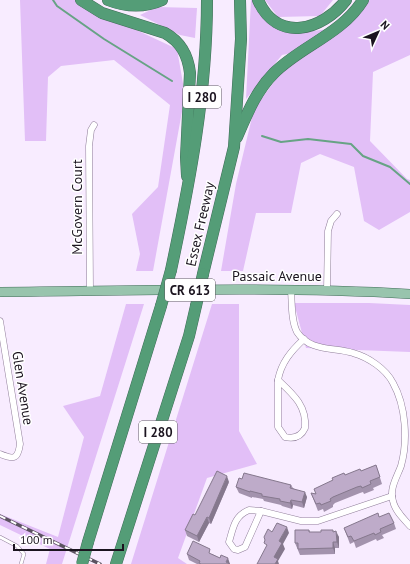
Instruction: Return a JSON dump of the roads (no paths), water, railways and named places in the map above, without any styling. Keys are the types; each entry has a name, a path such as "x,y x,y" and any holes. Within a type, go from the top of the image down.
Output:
{"highway":[{"path":"81,0 102,13 165,33 172,37 182,48 189,63 190,73 186,157 188,194"},
{"path":"108,0 134,6 151,4 162,0"},
{"name":"Essex Freeway","path":"82,564 161,306 188,194 201,109 207,0"},
{"name":"Essex Freeway","path":"117,560 189,336 234,147 241,39 240,0"},
{"path":"258,0 267,15 274,20 291,28 306,28 322,21 346,0"},
{"path":"234,147 248,112 267,81 282,65 343,24 363,0"}],"main road":[{"name":"Passaic Avenue","path":"0,292 90,290 327,290 410,294"}],"street":[{"name":"McGovern Court","path":"90,290 88,146 91,130 94,125"},
{"path":"327,290 328,231 331,220 337,214"},
{"path":"291,290 294,324 298,333 304,339 319,347 354,353 368,360 391,378 395,385 402,408 404,452 392,496 396,509 410,526"},
{"name":"Glen Avenue","path":"0,321 20,444 18,454 15,457 10,458 0,454"},
{"path":"278,380 297,396 301,403 305,428 300,435 295,438 285,437 279,431 278,380 283,364 291,351 304,339"},
{"path":"261,512 245,547 238,550 234,549 229,542 236,519 243,512 248,510 261,512 301,521 318,521 363,508 392,496"}],"lane":[{"path":"0,537 17,546 24,554 22,564"}],"waterway":[{"path":"53,0 57,6 104,39 172,81"},
{"path":"262,136 281,142 308,139 351,144 363,156 390,167 410,184"}],"railway":[{"path":"0,516 100,564"}]}
